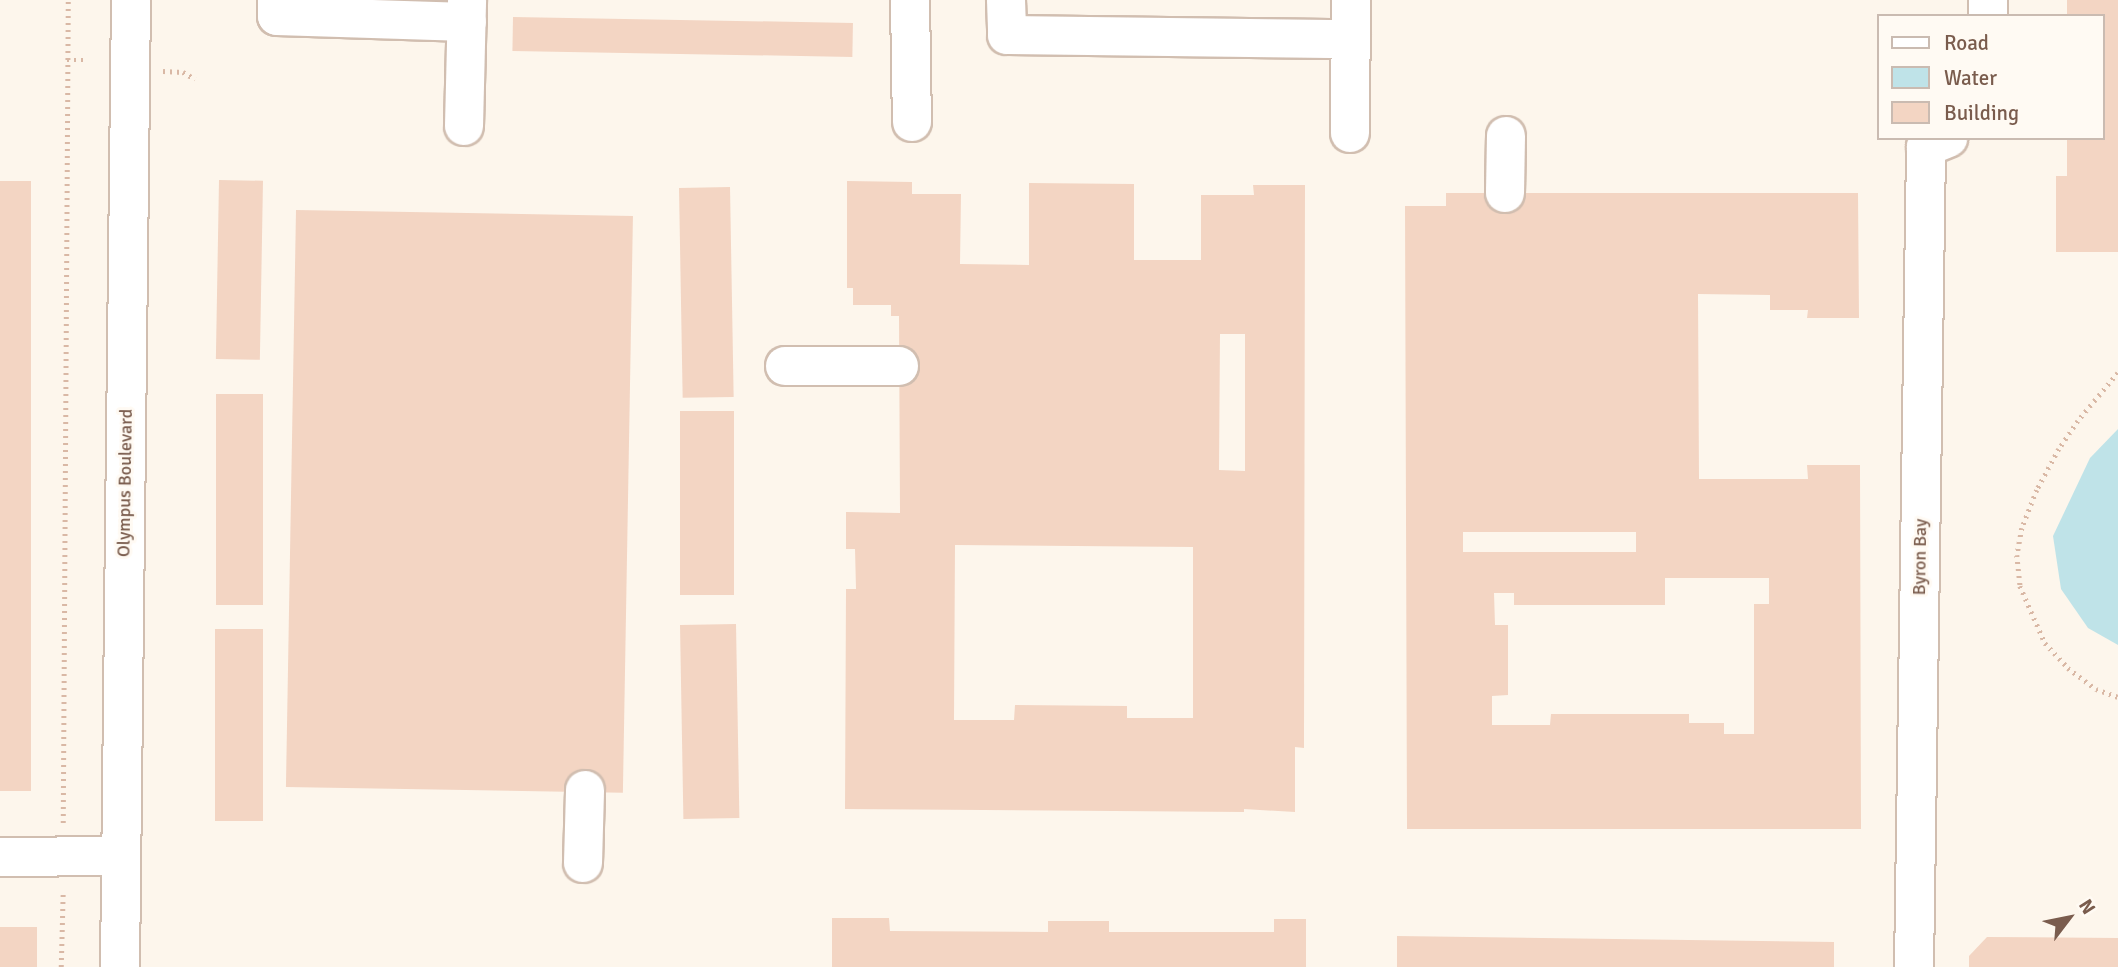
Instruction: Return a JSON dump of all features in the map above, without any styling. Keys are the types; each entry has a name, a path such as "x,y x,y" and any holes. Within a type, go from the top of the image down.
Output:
{"street":[{"name":"Olympus Boulevard","path":"120,967 131,0"},
{"path":"277,0 277,16 467,11 464,125"},
{"path":"911,0 912,122"},
{"path":"1006,0 1007,35 1350,39"},
{"path":"1350,134 1351,0"},
{"path":"1505,193 1506,136"},
{"name":"Byron Bay","path":"1914,967 1937,143"},
{"path":"785,366 899,366"},
{"path":"583,863 585,790"},
{"path":"0,857 121,856"}],"path":[{"path":"61,967 68,0"},
{"path":"67,60 85,60"},
{"path":"156,70 183,72 195,79"},
{"path":"2118,373 2078,421 2059,449 2037,490 2022,528 2017,555 2021,586 2045,643 2087,682 2118,697"}],"water":[{"path":"2118,429 2118,645 2088,628 2061,589 2053,536 2090,458"}],"building":[{"path":"2067,0 2118,0 2118,252 2056,252 2056,176 2067,176 2067,140 2104,140 2104,14 2067,14"},
{"path":"513,17 853,23 852,57 512,51"},
{"path":"219,180 263,181 260,360 216,359"},
{"path":"0,181 31,181 31,791 0,791"},
{"path":"847,181 912,182 912,194 961,194 960,264 1029,265 1029,183 1134,184 1134,260 1201,260 1201,195 1254,195 1253,185 1305,185 1304,748 1295,747 1295,812 1244,809 1244,812 845,809 846,589 856,589 855,549 846,549 846,512 900,513 899,316 891,316 891,305 853,305 853,288 847,288","holes":["1220,334 1245,334 1245,471 1219,470","955,545 1193,547 1193,718 1127,718 1127,706 1015,705 1014,720 954,720"]},
{"path":"730,187 734,397 683,398 679,188"},
{"path":"1446,193 1858,193 1859,318 1807,318 1808,310 1770,310 1770,295 1698,294 1699,479 1808,479 1807,465 1860,465 1861,829 1407,829 1405,206 1446,206","holes":["1463,532 1636,532 1636,552 1463,552","1665,578 1769,578 1769,604 1754,604 1754,734 1724,734 1724,723 1689,723 1689,714 1551,714 1550,725 1492,725 1492,696 1508,695 1508,625 1495,625 1494,593 1514,593 1514,605 1665,605"]},
{"path":"296,210 633,216 623,793 286,787"},
{"path":"216,394 263,394 263,605 216,605"},
{"path":"680,411 734,411 734,595 680,595"},
{"path":"736,624 739,818 683,819 680,625"},
{"path":"215,629 263,629 263,821 215,821"},
{"path":"832,918 889,918 890,931 1048,932 1048,921 1109,921 1109,932 1274,932 1274,919 1306,919 1306,967 832,967"},
{"path":"0,927 37,927 37,967 0,967"},
{"path":"1397,936 1834,942 1834,967 1397,967"},
{"path":"1987,937 2118,938 2118,967 1969,967 1969,956"}]}
